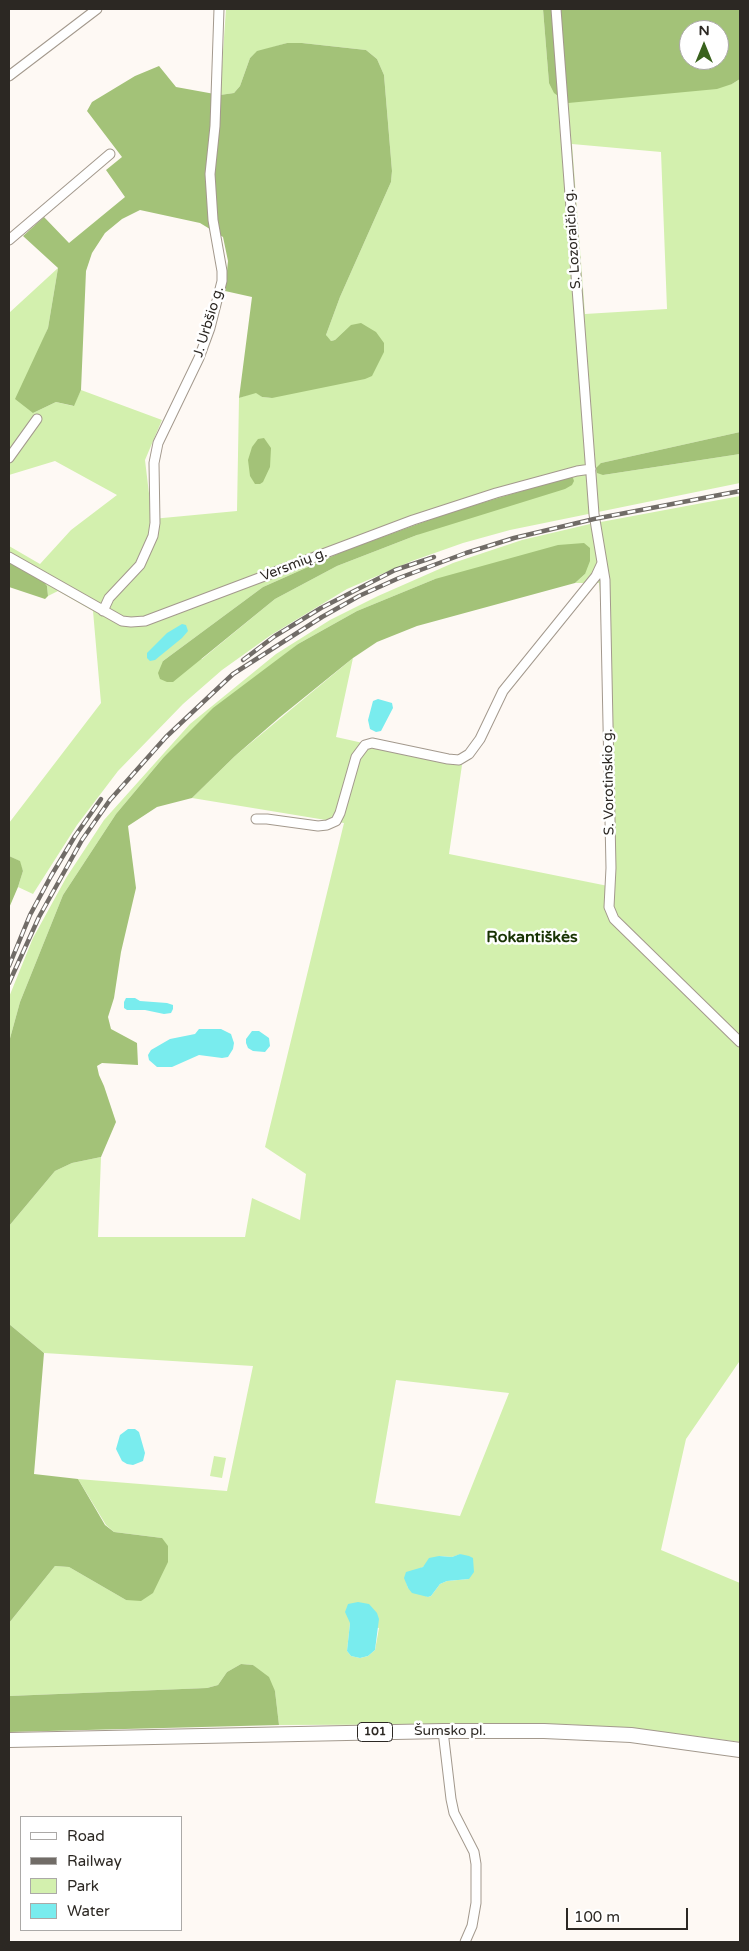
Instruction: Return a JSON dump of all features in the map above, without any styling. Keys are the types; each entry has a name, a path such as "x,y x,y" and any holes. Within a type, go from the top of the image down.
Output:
{"main road":[{"name":"Šumsko pl.","path":"9,1740 443,1731 544,1731 631,1735 740,1750"}],"street":[{"path":"9,76 97,9"},
{"name":"J. Urbšio g.","path":"103,611 109,598 140,565 153,536 156,523 154,463 158,443 200,358 222,281 213,220 210,174 215,126 219,9"},
{"name":"S. Lozoraičio g.","path":"556,9 591,469"},
{"path":"9,240 110,154"},
{"path":"9,458 37,419"},
{"name":"Versmių g.","path":"9,557 122,621 145,621 413,520 496,493 591,469"},
{"name":"S. Vorotinskio g.","path":"591,469 594,514 605,580 611,868 609,907 614,919 740,1042"},
{"path":"256,820 267,819 318,826 336,821 356,757 365,746 372,743 448,759 459,760 469,754 480,740 503,691 596,576 602,563"},
{"path":"443,1731 454,1813 474,1852 476,1864 476,1903 472,1926 465,1942"}],"green space":[{"path":"226,9 543,9 549,83 732,84 740,79 740,432 601,463 603,475 740,454 740,483 510,530 463,543 412,561 347,589 271,635 222,670 183,704 118,771 77,825 33,894 18,887 23,871 19,861 9,856 9,823 101,703 93,611 58,591 48,596 47,586 9,560 9,546 40,564 71,530 117,495 55,461 9,475 9,313 58,268 48,328 40,348 33,413 56,402 73,406 81,390 162,420 145,460 152,519 237,511 239,398 256,392 262,397 272,398 335,340 331,341 326,335 340,297 391,182 392,171 384,75 377,59 366,50 287,43 257,52 250,58 240,86 234,93 220,95","holes":["572,144 661,152 667,309 585,314","448,513 417,535 337,566 275,599 202,659 163,661 263,587 344,551"]},
{"path":"543,9 740,9 740,79 732,84 717,89 568,103 554,93 549,83"},
{"path":"287,43 366,50 377,59 384,75 392,171 391,182 340,297 326,335 331,341 335,340 351,325 361,323 376,332 384,343 384,352 372,376 272,398 262,397 256,393 239,398 252,297 225,291 228,261 223,237 200,223 140,210 122,219 105,233 92,253 86,271 81,390 74,406 56,402 33,413 15,399 48,328 58,268 23,236 44,217 69,243 125,197 106,170 122,157 87,111 92,102 135,76 159,66 176,87 220,95 234,93 240,86 250,58 257,51"},
{"path":"740,432 740,454 603,475 597,473 596,468 601,463"},
{"path":"264,438 271,448 270,467 263,482 255,484 250,476 248,460 252,447 258,439"},
{"path":"569,477 573,478 574,481 572,485 565,489 417,535 337,566 275,599 173,682 160,679 158,673 163,661 263,587 344,551 448,513"},
{"path":"740,496 740,1363 686,1439 661,1550 740,1583 740,1742 648,1730 563,1724 279,1725 275,1691 253,1665 241,1664 227,1672 218,1685 207,1688 9,1696 9,1623 55,1566 69,1567 126,1600 162,1538 114,1532 106,1525 78,1479 227,1491 253,1366 44,1353 9,1324 9,1226 55,1171 72,1163 101,1157 98,1237 245,1237 252,1198 300,1220 306,1174 265,1147 344,823 192,798 235,756 353,658 336,737 462,765 449,854 613,887 612,713 599,583 575,583 585,574 435,579 357,611 298,644 163,758 116,814 63,895 20,1002 9,1042 9,997 33,938 66,878 104,820 190,724 276,654 330,620 378,596 453,563 522,540 590,524","holes":["396,1380 509,1393 460,1516 375,1503","461,1554 469,1579 447,1581 440,1584 431,1596 428,1597 408,1588 406,1582 414,1571 439,1556 452,1557","350,1623 379,1628 375,1650 368,1656 360,1658 351,1656 347,1651"]},
{"path":"584,543 590,548 590,561 585,574 575,583 417,626 377,642 353,658 280,717 235,756 192,798 157,807 128,826 136,888 121,952 114,998 108,1017 111,1029 137,1043 138,1065 102,1063 97,1066 116,1122 101,1157 72,1163 55,1171 9,1226 9,1042 20,1002 63,895 116,814 163,758 213,708 298,644 357,611 435,579 558,545"},
{"path":"9,560 43,581 47,586 48,596 45,599 9,587"},
{"path":"9,856 20,861 23,871 9,908"},
{"path":"9,1324 44,1353 34,1474 78,1479 105,1525 114,1532 162,1538 168,1546 168,1562 153,1593 141,1601 126,1600 69,1567 55,1566 9,1623"},
{"path":"214,1456 226,1458 222,1478 210,1476"},
{"path":"241,1664 253,1665 269,1677 275,1691 279,1725 9,1732 9,1696 207,1688 218,1685 227,1672"}],"water":[{"path":"182,624 186,625 188,631 182,638 155,660 150,661 147,658 147,653 167,633"},
{"path":"378,699 392,703 393,708 381,731 376,732 370,729 368,720 373,701"},
{"path":"126,998 167,1003 173,1005 173,1009 171,1013 164,1014 145,1010 127,1010 124,1008"},
{"path":"199,1029 221,1029 231,1034 234,1043 228,1057 199,1055 172,1067 157,1067 149,1060 148,1055 151,1050 170,1039 195,1034"},
{"path":"252,1031 259,1031 269,1038 270,1046 265,1052 253,1051 248,1048 246,1039"},
{"path":"128,1429 135,1429 139,1432 145,1453 143,1461 133,1465 122,1461 116,1449 120,1435"},
{"path":"460,1554 473,1558 474,1572 469,1579 447,1581 440,1584 431,1596 428,1597 412,1593 408,1588 404,1578 406,1572 423,1567 429,1558 439,1556 452,1557"},
{"path":"358,1602 369,1604 377,1613 379,1619 375,1650 368,1656 360,1658 351,1656 347,1651 350,1623 345,1612 348,1604"}],"railway":[{"path":"9,983 39,917 82,840 110,800 166,737 233,674 322,617 359,596 399,578 466,553 514,538 594,519 740,491"},
{"path":"243,660 275,636 321,608 395,570 434,557"},
{"path":"9,966 30,915 51,876 75,836 101,799"}],"district":[{"name":"Rokantiškės","path":"532,938"}]}
